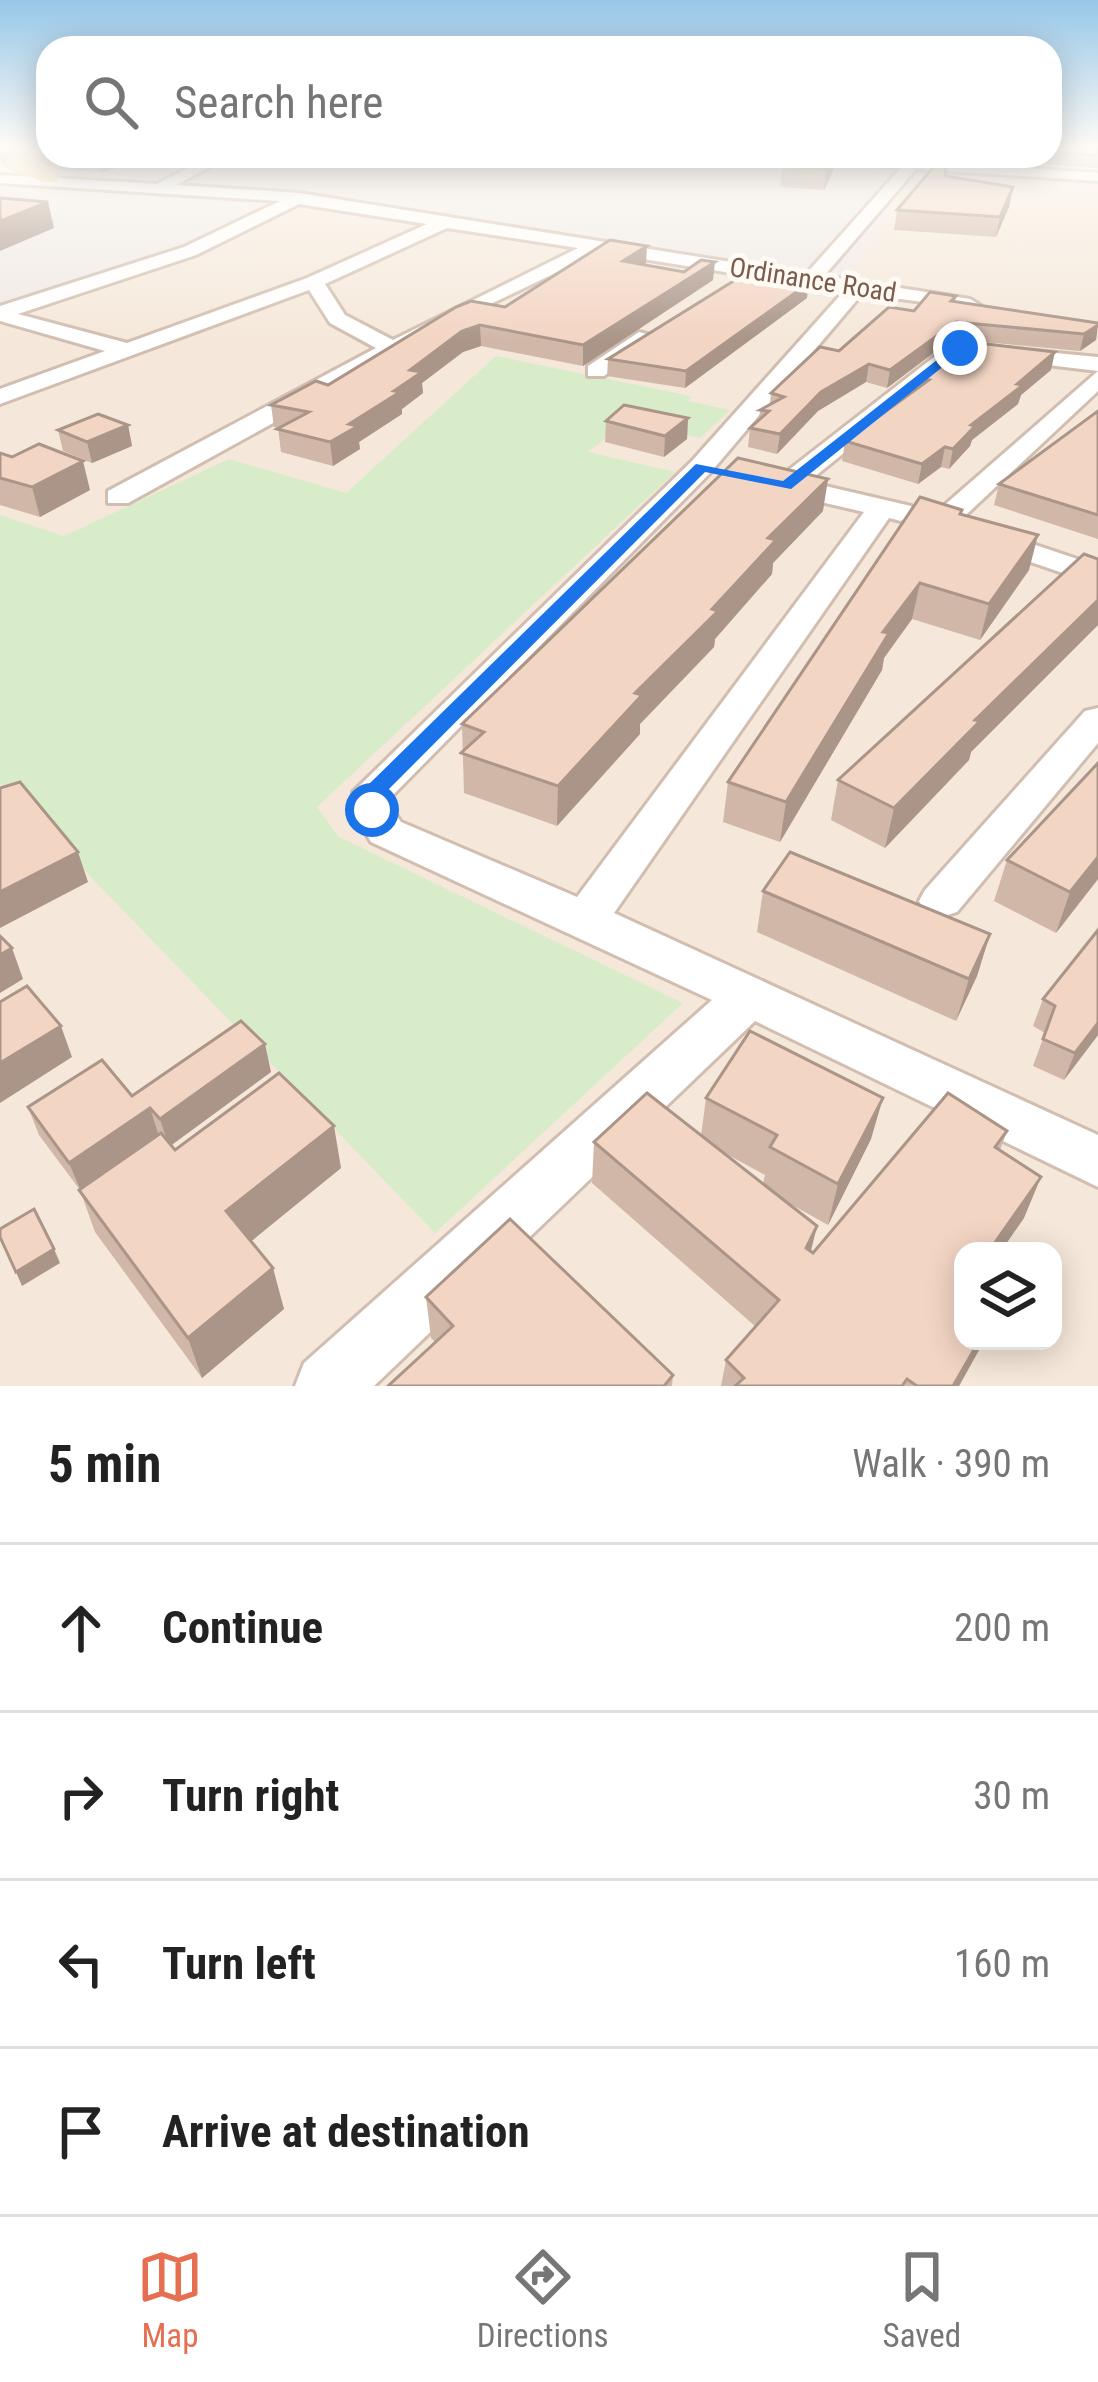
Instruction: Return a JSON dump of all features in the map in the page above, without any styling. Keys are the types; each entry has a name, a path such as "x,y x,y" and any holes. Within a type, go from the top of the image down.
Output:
{"street":[{"path":"0,314 190,251 271,212"},
{"name":"Ordinance Road","path":"393,212 990,309"},
{"path":"812,280 871,212"},
{"path":"0,397 314,282 450,220"},
{"path":"118,497 392,348 598,244"},
{"path":"712,295 751,270"},
{"path":"314,282 337,320 392,348"},
{"path":"857,288 701,467 373,792 372,810 386,832 585,920 1098,1162"},
{"path":"0,314 127,350"},
{"path":"596,371 674,320"},
{"path":"786,486 960,348 1098,364"},
{"path":"942,522 1098,378"},
{"path":"701,467 942,522 1098,576"},
{"path":"585,920 883,508"},
{"path":"940,901 1098,719"},
{"path":"327,1386 747,998"}],"shaded area":[{"path":"0,212 260,212 190,245 0,307"},
{"path":"254,212 362,212 843,285 888,212 1098,212 1098,1386 0,1386 0,307"},
{"path":"362,212 888,212 843,285"}],"green space":[{"path":"496,356 691,396 689,401 730,410 700,438 625,423 588,452 675,472 317,807 339,837 683,1003 435,1233 0,783 0,515 64,536 229,459 346,493"}],"building":[{"path":"0,212 24,212 0,221"},
{"path":"922,212 1002,212 1000,217"},
{"path":"610,240 647,246 623,261 684,272 701,260 715,262 583,345 480,325 462,331 410,370 422,372 394,391 400,392 349,424 358,426 330,442 277,429 309,412 271,405 316,381 328,385 456,307 471,301 505,307"},
{"path":"748,272 809,283 686,371 608,359"},
{"path":"930,292 956,296 951,301 1098,325 1084,334 956,322 890,370 869,364 821,392 780,434 750,428 769,411 760,410 784,397 771,393 820,347 839,351 889,307 914,311"},
{"path":"970,342 1055,352 1017,384 1023,385 971,425 975,426 953,449 945,447 922,464 845,441 929,380 923,379"},
{"path":"624,405 688,418 665,436 606,421"},
{"path":"1098,411 1098,515 999,484"},
{"path":"98,414 128,425 87,442 58,430"},
{"path":"39,444 83,461 32,487 0,478 0,453 12,457"},
{"path":"738,458 828,479 768,538 776,540 712,609 718,611 635,693 642,695 558,786 461,753 484,732 462,724"},
{"path":"920,497 962,510 960,514 1038,535 989,604 920,583 883,632 889,633 786,802 728,782"},
{"path":"1084,554 1098,559 1098,600 975,720 980,721 894,808 838,780"},
{"path":"1098,763 1098,857 1070,892 1007,860"},
{"path":"20,782 78,852 0,892 0,788"},
{"path":"790,852 990,934 969,979 763,891"},
{"path":"1098,930 1098,1023 1075,1053 1043,1039 1055,1006 1043,999"},
{"path":"0,936 12,948 0,955"},
{"path":"27,986 61,1026 0,1063 0,1002"},
{"path":"241,1021 265,1044 160,1119 150,1108 69,1163 28,1107 102,1060 132,1096"},
{"path":"750,1031 883,1098 838,1184 770,1147 777,1135 706,1098"},
{"path":"279,1073 334,1126 226,1211 273,1268 188,1338 79,1190 161,1133 175,1150"},
{"path":"647,1093 817,1226 806,1248 813,1253 948,1093 1007,1131 995,1147 1041,1177 995,1242 954,1242 954,1350 974,1350 953,1386 917,1386 907,1379 902,1386 735,1386 744,1378 726,1360 779,1300 594,1142"},
{"path":"34,1209 54,1249 16,1272 0,1229"},
{"path":"510,1219 673,1375 664,1386 388,1386 453,1326 426,1297"}],"route":[{"path":"372,810 373,792 701,467 786,486 843,436 960,348"}]}
